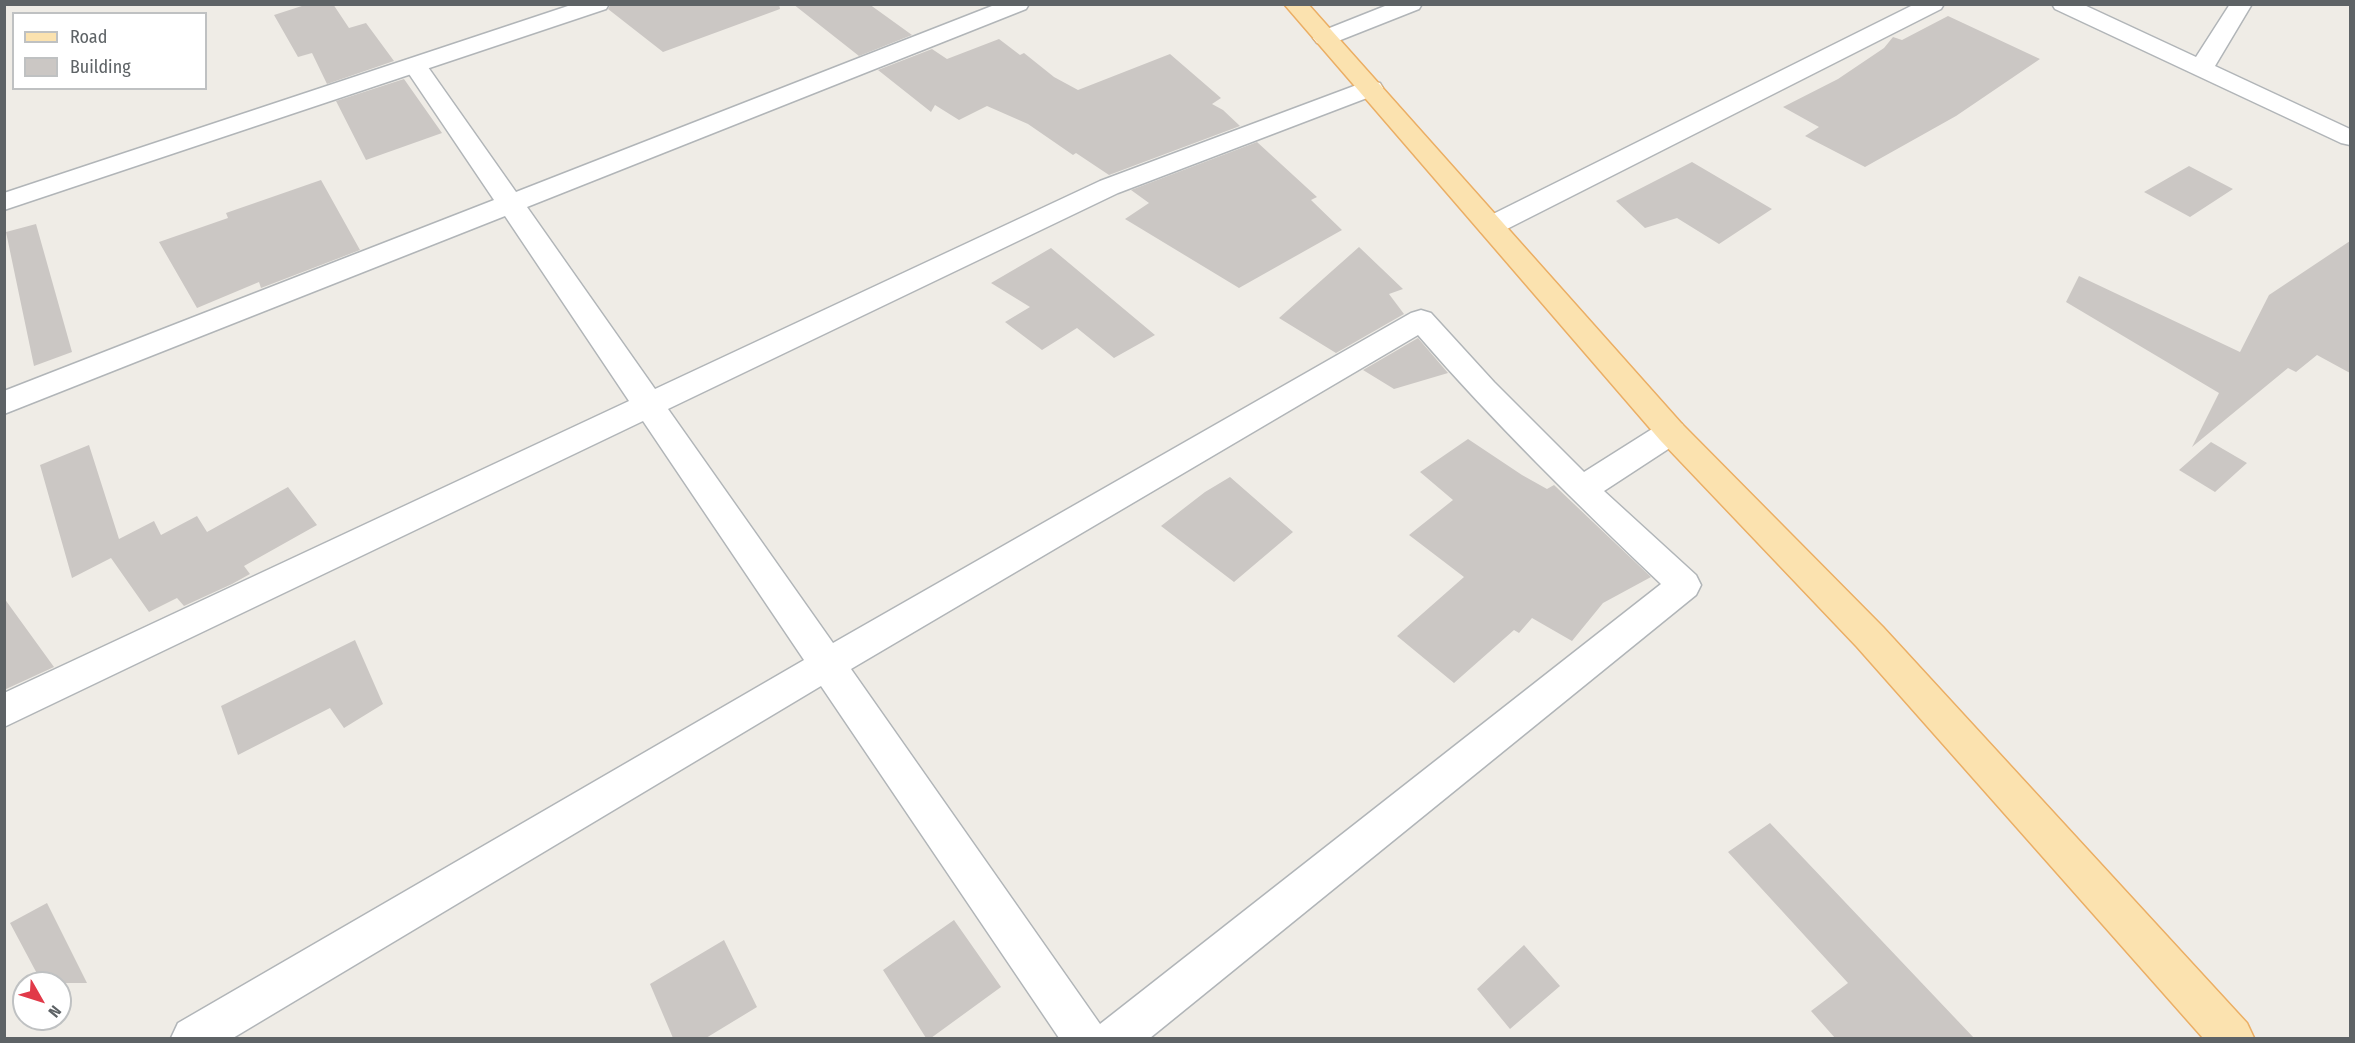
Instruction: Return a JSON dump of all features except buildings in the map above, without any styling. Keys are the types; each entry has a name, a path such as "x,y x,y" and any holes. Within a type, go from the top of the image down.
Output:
{"main road":[{"path":"1295,4 1671,432 1870,637 2232,1038"}],"street":[{"path":"4,201 598,4"},
{"path":"4,403 1018,4"},
{"path":"1325,38 1411,4"},
{"path":"1491,226 1933,4"},
{"path":"2063,4 2350,138"},
{"path":"2201,69 2241,4"},
{"path":"415,65 1084,1038"},
{"path":"4,711 1108,188 1371,88"},
{"path":"192,1038 826,664 1420,320 1483,390 1582,489 1684,585 1116,1038"},
{"path":"1582,489 1671,432"}]}
